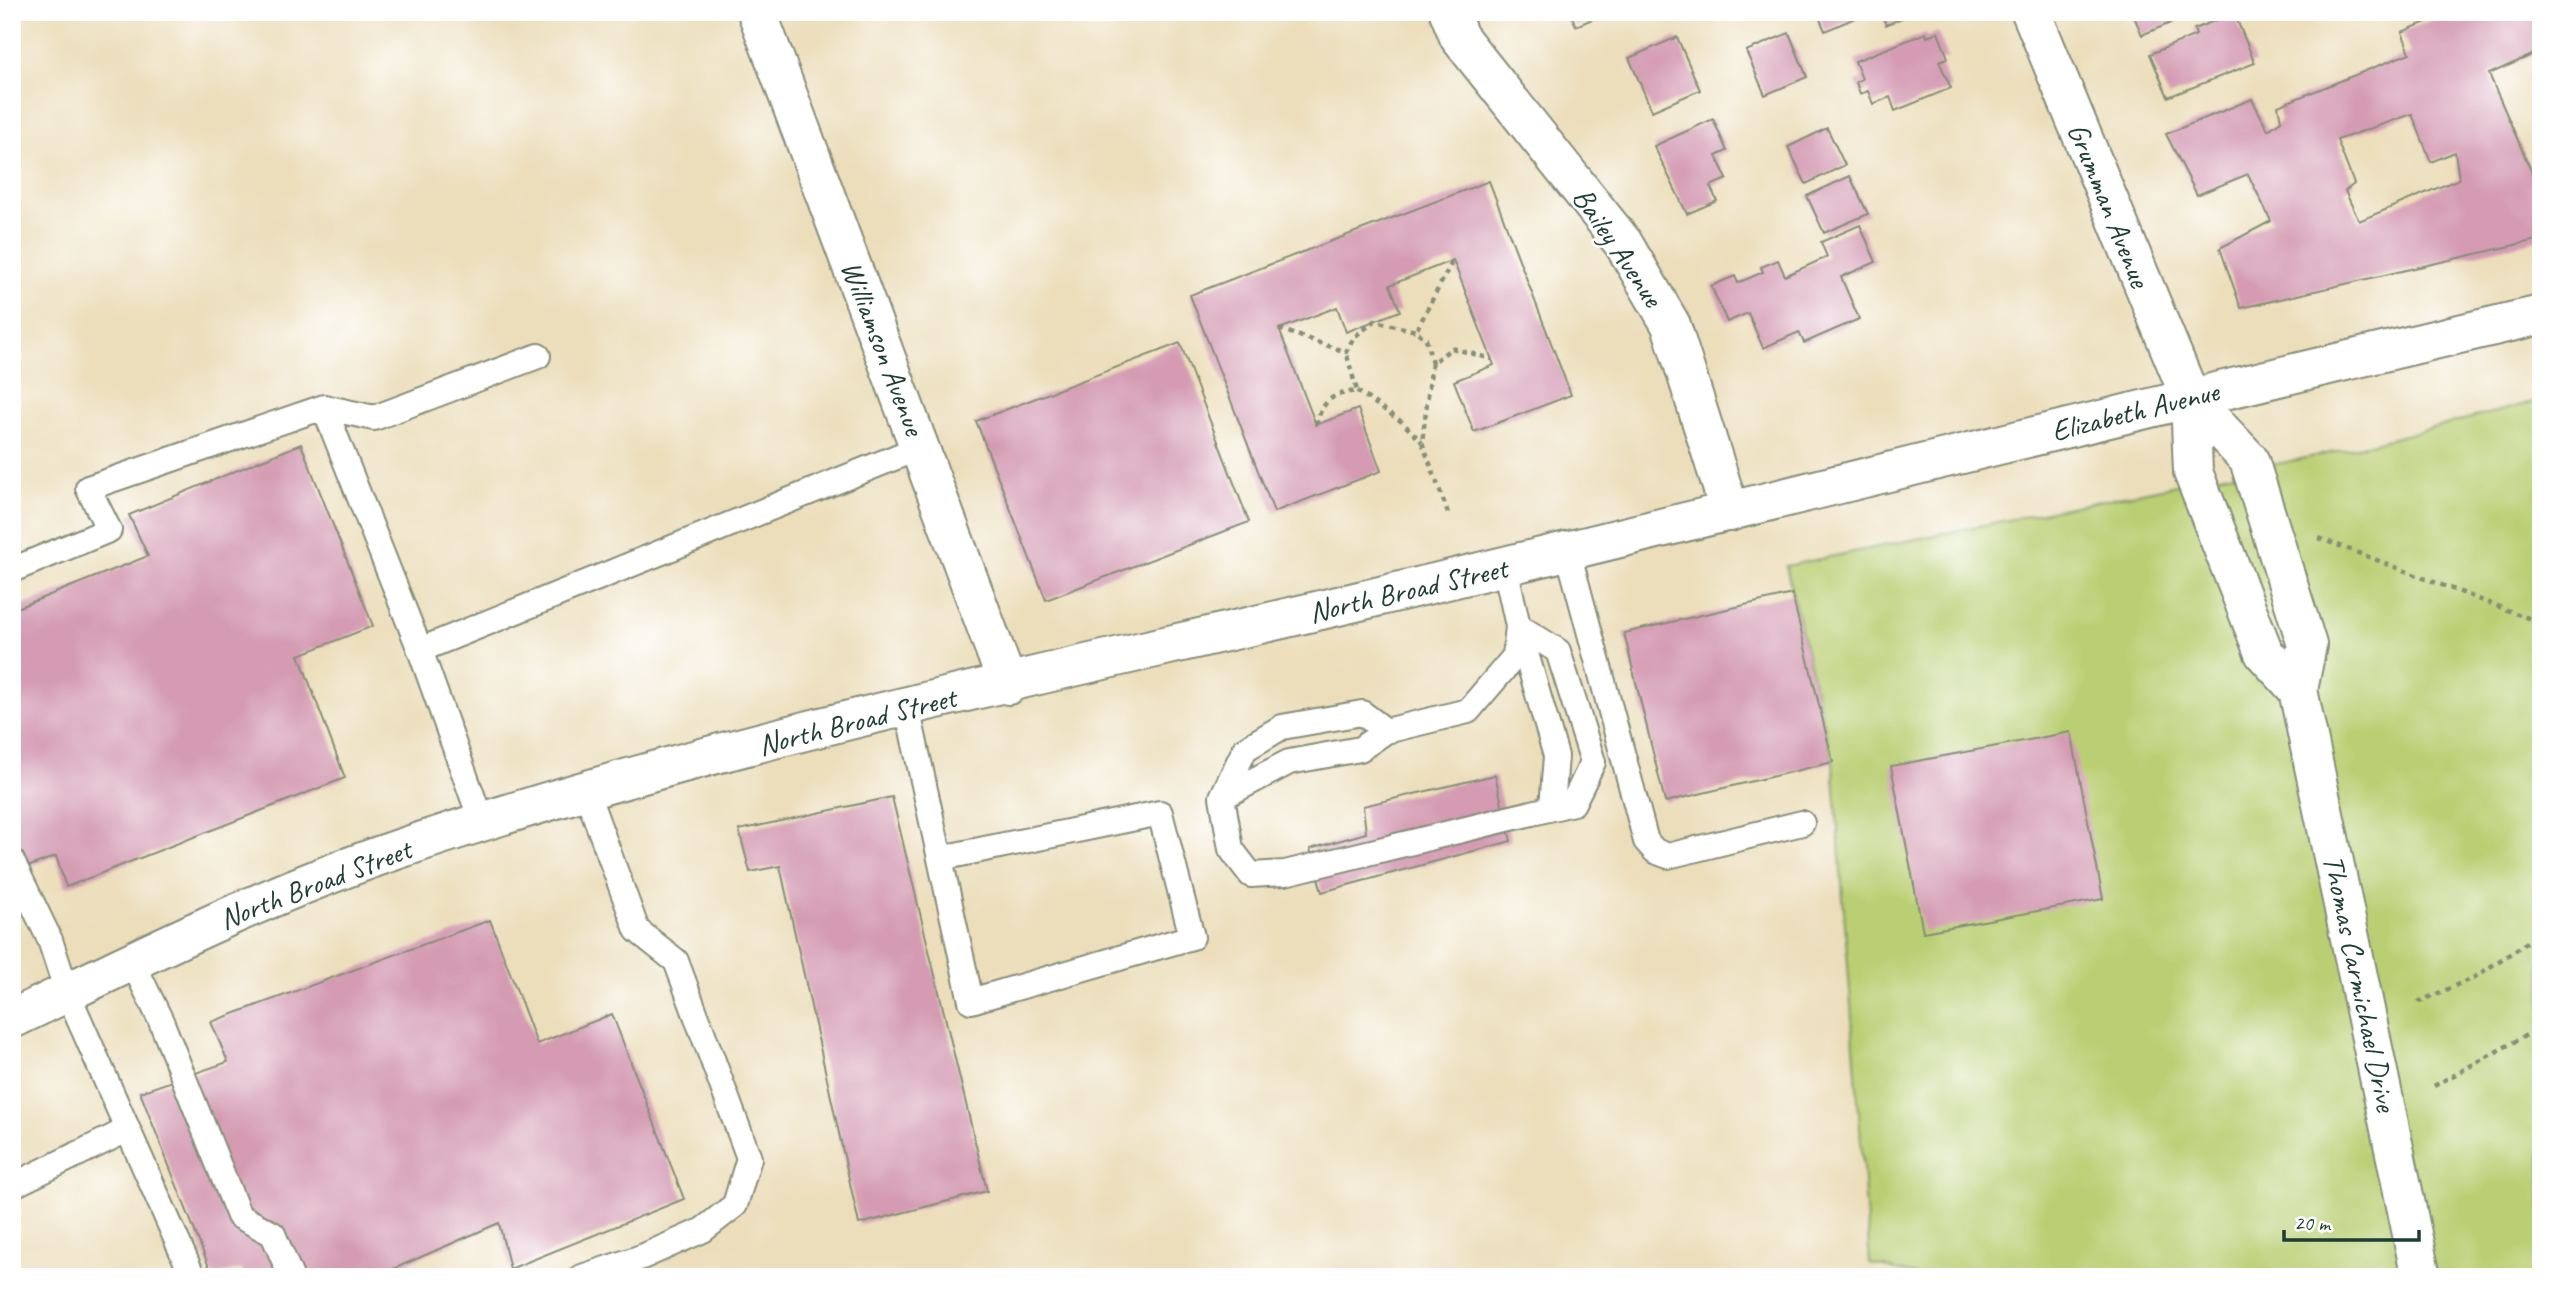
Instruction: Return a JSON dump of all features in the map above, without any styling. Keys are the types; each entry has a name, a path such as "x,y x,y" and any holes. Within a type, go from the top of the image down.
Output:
{"street":[{"name":"Williamson Avenue","path":"757,12 1008,685"},
{"name":"Bailey Avenue","path":"1449,12 1459,37 1623,243 1671,325 1730,512"},
{"name":"Grumman Avenue","path":"2031,12 2190,397"},
{"name":"Elizabeth Avenue","path":"1730,512 2190,397 2541,315"},
{"path":"2190,397 2193,472 2264,653 2298,690"},
{"name":"Thomas Carmichael Drive","path":"2190,397 2249,460 2307,645 2298,690 2421,1277"},
{"name":"North Broad Street","path":"12,1019 132,961 349,869 586,791 907,707 1730,512"}],"lane":[{"path":"12,570 109,530 88,488 324,407 374,418 537,356"},
{"path":"324,407 420,650 482,824"},
{"path":"420,650 921,447"},
{"path":"1568,552 1646,841 1654,852 1668,856 1802,823"},
{"path":"1505,567 1518,626 1556,756 1552,807"},
{"path":"1222,797 1289,762 1360,749 1386,730 1468,711 1516,656 1518,626"},
{"path":"1386,730 1362,713 1282,727 1245,749 1222,797 1231,849 1251,875 1284,873 1573,803 1593,762 1558,651 1518,626"},
{"path":"907,707 971,1001 1192,937 1160,813 941,858"},
{"path":"582,1277 642,1257 703,1230 735,1205 749,1158 676,961 637,930 586,791"},
{"path":"12,861 50,940 67,992 193,1277"},
{"path":"132,961 165,1032 239,1216 273,1234 291,1277"},
{"path":"12,1186 127,1130"}],"path":[{"path":"1416,331 1453,260"},
{"path":"1422,442 1432,363 1426,339 1416,331 1376,321 1354,337 1346,352 1357,391 1402,422 1422,442 1448,513"},
{"path":"1279,329 1346,352"},
{"path":"1432,363 1452,348 1492,359"},
{"path":"1317,425 1322,404 1336,393 1357,391"},
{"path":"2308,534 2541,623"},
{"path":"2418,1002 2475,977 2541,933"},
{"path":"2434,1086 2541,1027"}],"green space":[{"path":"2541,400 2541,1277 1926,1277 1870,1264 1833,762 1786,566 2354,448"}],"building":[{"path":"1570,12 1609,12 1576,26"},
{"path":"1817,12 1869,12 1825,31"},
{"path":"1880,12 1915,12 1886,25"},
{"path":"2132,12 2197,12 2142,35"},
{"path":"2450,12 2530,12 2541,34 2541,51 2489,74 2533,175 2541,171 2541,239 2241,308 2220,248 2271,221 2248,174 2197,195 2166,134 2252,99 2268,130 2281,121 2278,106 2410,53 2402,32","holes":["2412,114 2431,162 2455,152 2459,179 2359,221 2345,191 2354,184 2337,140"]},
{"path":"2234,13 2255,63 2168,97 2150,54 2196,35 2194,29"},
{"path":"1938,32 1948,58 1939,61 1951,88 1895,111 1890,97 1873,104 1868,91 1860,94 1856,82 1862,79 1855,61 1926,33 1927,37"},
{"path":"1789,33 1807,77 1765,95 1746,51"},
{"path":"1677,37 1700,90 1652,111 1629,58"},
{"path":"1713,119 1727,151 1716,156 1727,179 1710,186 1717,201 1687,214 1654,146"},
{"path":"1827,128 1845,165 1806,184 1788,147"},
{"path":"1850,176 1868,214 1824,233 1807,196"},
{"path":"1489,181 1571,395 1474,432 1454,381 1494,365 1453,260 1390,285 1400,311 1346,332 1337,307 1279,329 1316,425 1358,409 1381,471 1274,512 1190,295"},
{"path":"1860,225 1876,262 1841,277 1859,319 1804,343 1799,332 1763,348 1748,313 1727,322 1711,286 1735,276 1738,283 1763,272 1761,267 1778,260 1785,276 1827,257 1821,242"},
{"path":"1180,343 1249,522 1046,600 976,421"},
{"path":"301,444 373,626 299,655 345,778 66,887 56,856 12,873 12,610 148,556 129,515"},
{"path":"1792,594 1833,762 1665,802 1624,633"},
{"path":"2071,732 2103,899 1923,932 1891,766"},
{"path":"1495,775 1511,841 1322,892 1310,849 1366,833 1363,806"},
{"path":"892,797 987,1191 859,1224 780,866 750,872 739,830"},
{"path":"490,920 537,1044 612,1014 684,1199 510,1269 499,1223 375,1277 245,1277 241,1269 213,1277 140,1092 228,1062 211,1022"}]}
